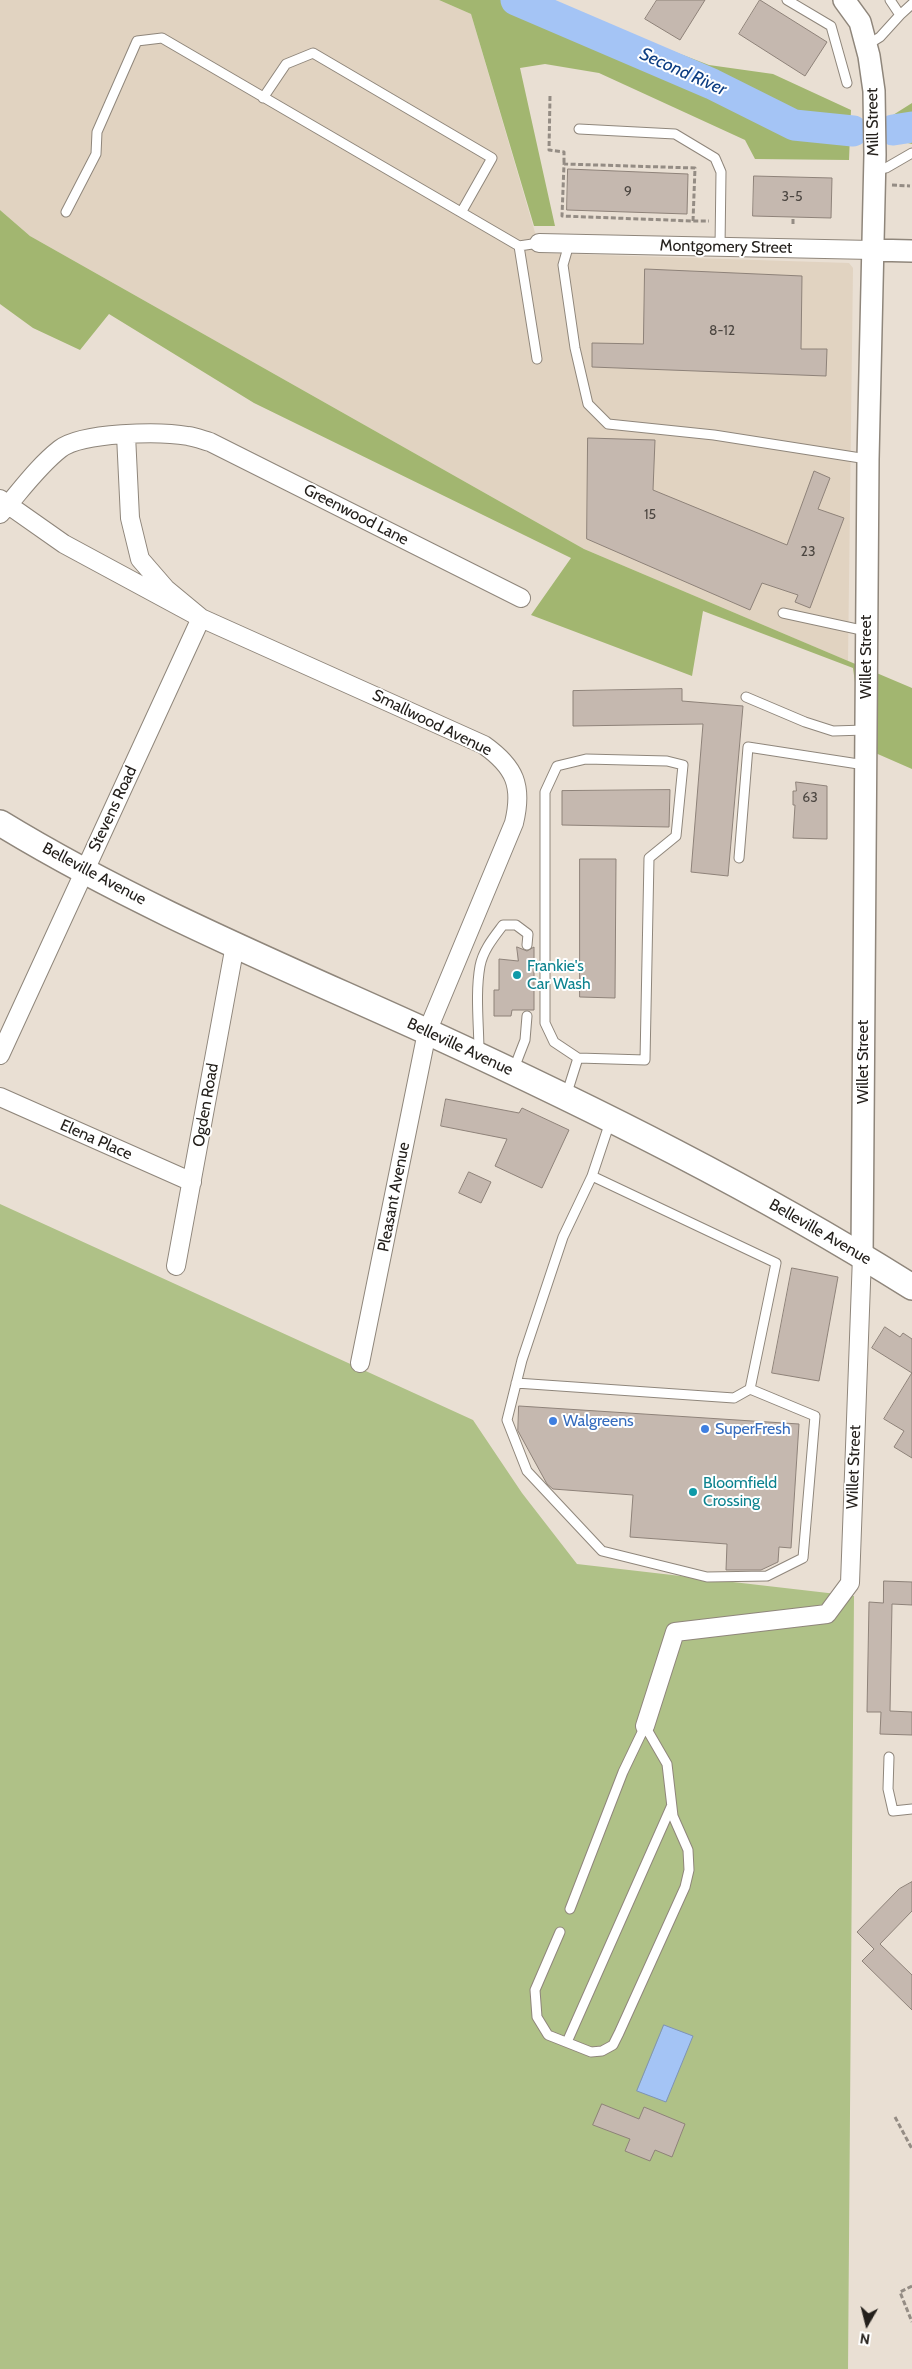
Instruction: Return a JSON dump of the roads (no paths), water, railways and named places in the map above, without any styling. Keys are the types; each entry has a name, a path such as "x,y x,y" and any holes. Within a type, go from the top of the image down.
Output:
{"main road":[{"name":"Belleville Avenue","path":"0,823 85,872 234,945 479,1056 685,1156 862,1256 912,1287"}],"street":[{"name":"Mill Street","path":"844,0 860,22 867,46 874,91 873,110 879,170 872,250"},
{"name":"Montgomery Street","path":"539,244 912,251"},
{"name":"Willet Street","path":"645,1726 675,1632 827,1614 850,1582 862,1256 866,631 872,250"},
{"name":"Greenwood Lane","path":"3,506 60,449 85,439 126,435 188,436 210,442 521,598"},
{"name":"Smallwood Avenue","path":"126,435 130,518 140,560 166,589 201,618"},
{"name":"Smallwood Avenue","path":"3,506 64,544 201,618 484,745 501,757 511,772 518,788 518,805 514,823 427,1032"},
{"name":"Stevens Road","path":"0,1055 201,618"},
{"name":"Ogden Road","path":"176,1266 234,945"},
{"name":"Pleasant Avenue","path":"360,1363 427,1032"},
{"name":"Elena Place","path":"0,1097 192,1182"}],"lane":[{"path":"787,0 832,26 847,83"},
{"path":"890,0 900,15"},
{"path":"867,46 880,37 912,4"},
{"path":"66,212 96,154 97,132 137,41 162,38 263,98 462,211 519,246 539,244"},
{"path":"263,98 286,64 313,53 492,158 462,211"},
{"path":"579,129 674,134 716,158 721,172 720,247"},
{"path":"879,170 912,153"},
{"path":"569,244 563,265 577,357 588,404 608,424 714,436 868,459"},
{"path":"519,246 537,360"},
{"path":"783,613 866,631"},
{"path":"746,697 805,722 833,731 866,730"},
{"path":"739,858 748,747 865,765"},
{"path":"586,759 667,761 683,765 676,836 649,858 645,1060 578,1058 554,1042 545,1023 545,792 557,766 586,759"},
{"path":"479,1056 478,993 480,965 486,950 503,925 516,925 528,934 528,945"},
{"path":"513,1072 525,1040 526,1016"},
{"path":"566,1097 578,1058"},
{"path":"516,1383 703,1394 734,1398 750,1390 815,1416 803,1558 766,1576 707,1578 602,1551 528,1471 507,1420 516,1383 563,1237 592,1176 611,1119"},
{"path":"592,1176 776,1263 750,1390"},
{"path":"560,1932 538,1982 534,2002 537,2016 548,2035 591,2052 602,2052 612,2045 685,1887 689,1870 688,1850 679,1832 672,1806 667,1764 645,1726"},
{"path":"570,1910 623,1772 645,1726"},
{"path":"890,1757 888,1789 893,1811 912,1810"},
{"path":"567,2042 672,1806"}],"water":[{"path":"664,2025 693,2036 666,2102 637,2091"}],"waterway":[{"name":"Second River","path":"516,0 712,84 794,125 853,131"},
{"name":"Second River","path":"893,130 912,127"}],"place":[{"name":"Frankie's Car Wash","path":"517,975"},
{"name":"Walgreens","path":"553,1421"},
{"name":"SuperFresh","path":"705,1429"},
{"name":"Bloomfield Crossing","path":"693,1492"}]}
